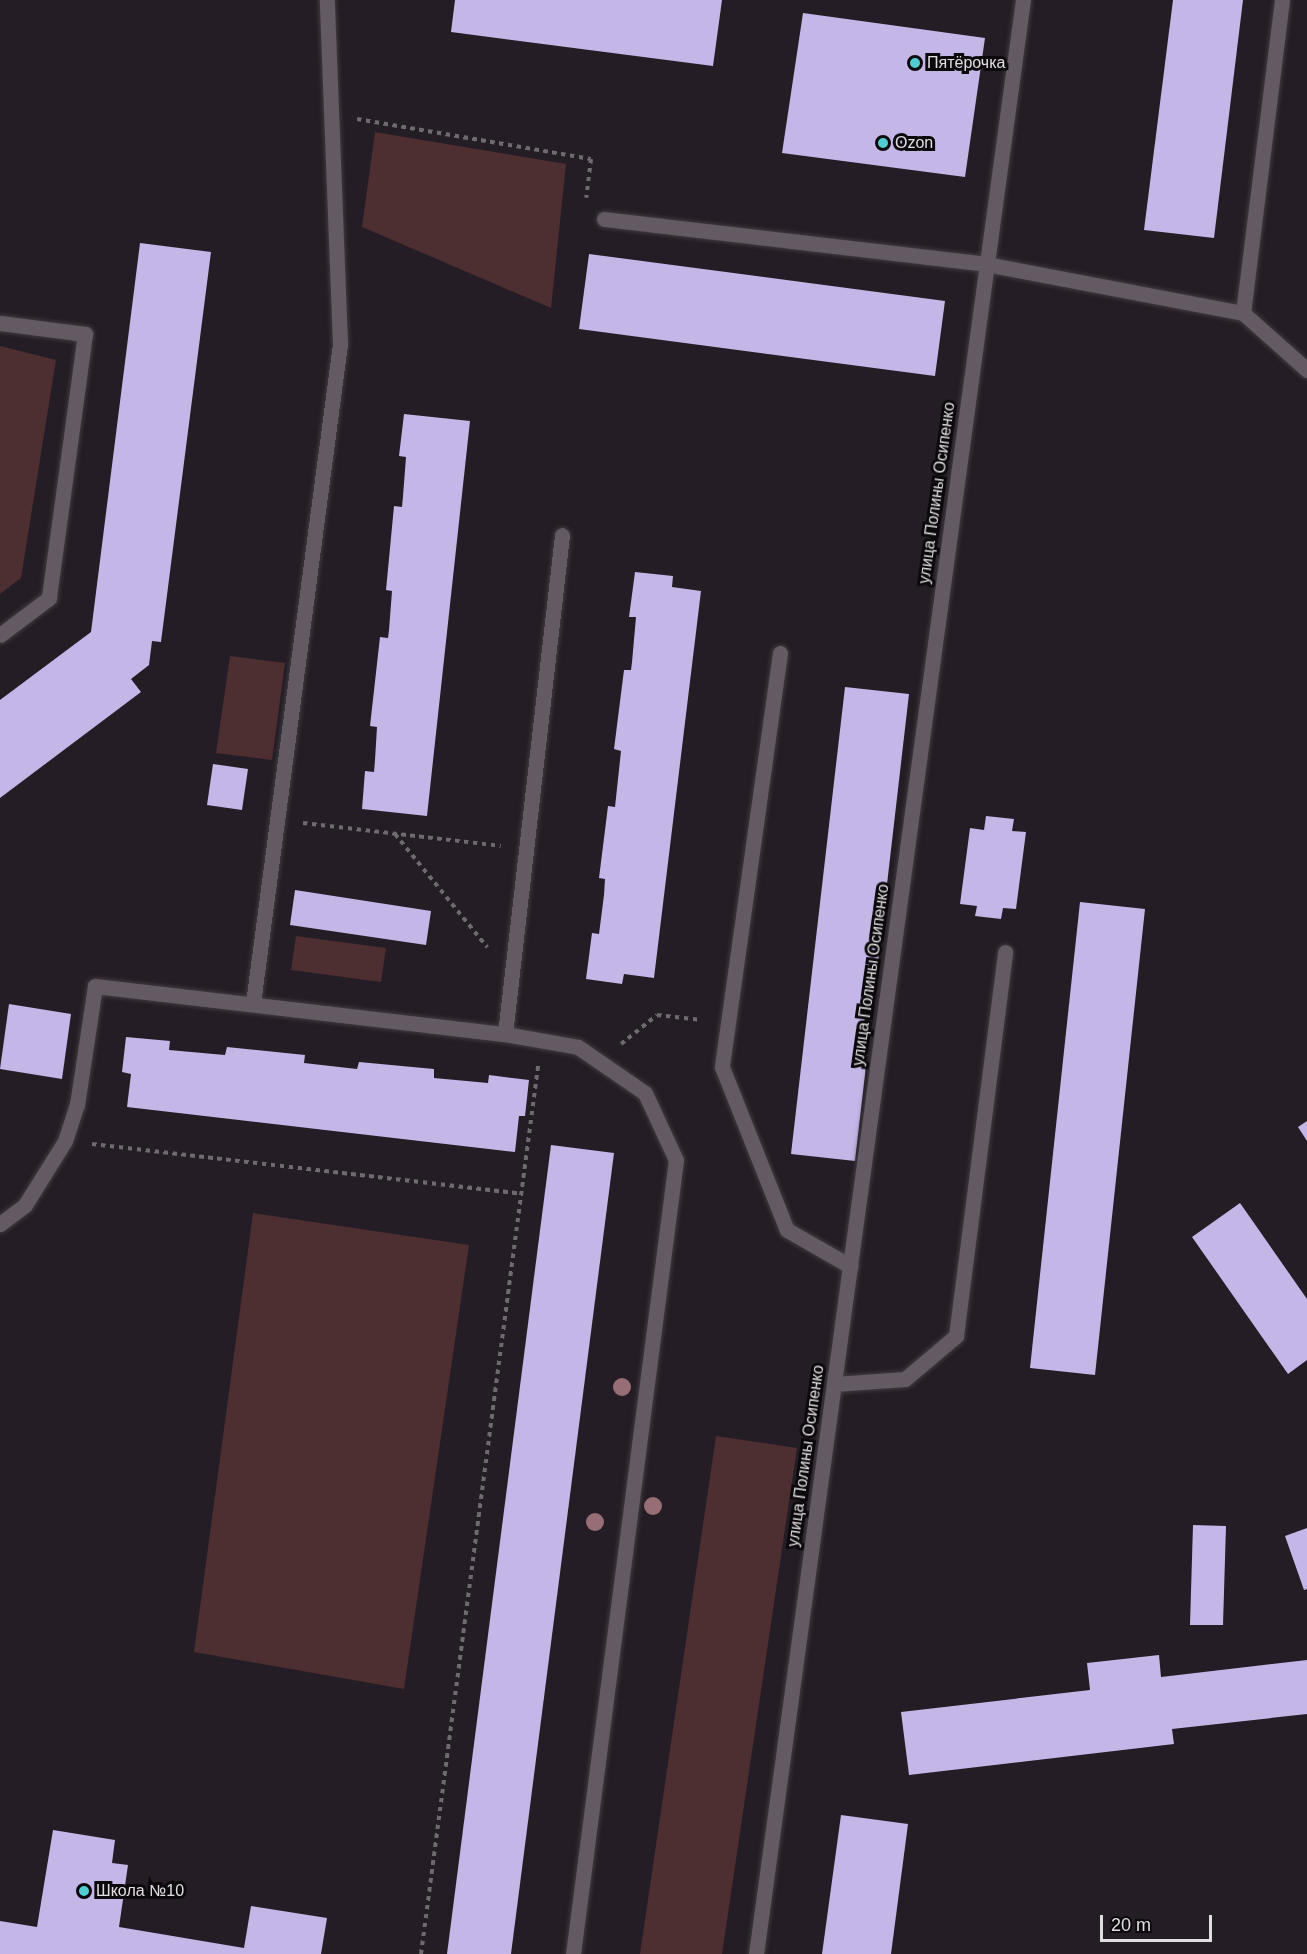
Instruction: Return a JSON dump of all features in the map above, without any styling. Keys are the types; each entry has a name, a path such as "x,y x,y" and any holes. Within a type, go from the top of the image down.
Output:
{"street":[{"path":"253,1003 340,344 327,0"},
{"name":"улица Полины Осипенко","path":"756,1954 1023,0"},
{"path":"1244,313 1282,0"},
{"path":"604,219 986,264 1244,313 1307,370"},
{"path":"0,323 85,334 49,598 0,635"},
{"path":"505,1034 562,535"},
{"path":"780,653 722,1067 787,1230 850,1266"},
{"path":"834,1384 905,1379 956,1336 1005,952"},
{"path":"0,1224 25,1205 65,1141 77,1105 95,986 505,1034 578,1047 645,1093 676,1160 573,1954"}],"path":[{"path":"331,115 591,159 584,218 604,219"},
{"path":"277,820 526,849"},
{"path":"395,834 512,978"},
{"path":"599,1062 657,1015 728,1023"},
{"path":"421,1954 542,1041"},
{"path":"65,1141 521,1194"}],"shaded area":[{"path":"375,132 566,164 551,308 362,227"},
{"path":"0,346 56,360 21,578 0,594"},
{"path":"230,656 285,663 272,760 216,753"},
{"path":"296,936 386,948 381,982 291,970"},
{"path":"253,1213 469,1245 404,1689 194,1652"},
{"path":"716,1436 797,1448 722,1954 640,1954"}],"building":[{"path":"455,0 722,0 713,66 451,32"},
{"path":"1173,0 1243,0 1214,238 1144,230"},
{"path":"803,13 985,38 965,177 782,153"},
{"path":"140,243 211,252 161,642 152,641 149,665 131,679 141,692 0,798 0,700 91,632"},
{"path":"589,254 945,301 935,376 579,329"},
{"path":"404,414 470,421 427,816 362,809 365,771 374,772 377,727 370,726 380,637 388,638 389,630 392,591 386,590 394,506 402,507 406,457 399,456"},
{"path":"635,572 673,576 672,587 701,591 654,978 624,974 622,984 586,979 592,933 599,934 604,895 605,879 599,878 608,806 615,807 621,751 614,749 624,670 631,670 632,662 636,617 629,617"},
{"path":"845,687 909,694 855,1161 791,1154"},
{"path":"213,764 248,769 242,810 207,805"},
{"path":"986,816 1014,819 1012,831 1026,832 1016,909 1003,908 1001,919 975,916 977,906 960,904 970,828 984,830"},
{"path":"295,890 431,911 426,945 290,925"},
{"path":"1080,902 1145,909 1095,1375 1030,1368"},
{"path":"9,1004 71,1014 62,1079 0,1069"},
{"path":"126,1037 170,1041 169,1050 225,1055 227,1047 305,1055 304,1063 357,1069 359,1062 434,1069 434,1078 488,1083 489,1075 529,1080 525,1116 519,1116 515,1152 127,1107 131,1074 122,1072"},
{"path":"1307,1121 1307,1141 1298,1127"},
{"path":"551,1145 614,1153 511,1954 447,1954"},
{"path":"1240,1203 1307,1299 1307,1360 1288,1374 1192,1237"},
{"path":"1193,1525 1226,1526 1223,1625 1190,1625"},
{"path":"1307,1528 1307,1589 1304,1590 1285,1536"},
{"path":"1159,1655 1161,1677 1307,1660 1307,1714 1172,1729 1174,1744 909,1775 901,1712 1090,1690 1087,1663"},
{"path":"841,1815 908,1824 891,1954 822,1954"},
{"name":"Школа №10","path":"53,1830 115,1840 112,1863 128,1865 119,1927 244,1948 251,1906 327,1918 321,1954 0,1954 0,1921 37,1927"}],"place":[{"name":"Пятёрочка","path":"915,63"},
{"name":"Ozon","path":"883,143"},
{"name":"Школа №10","path":"84,1891"}]}
